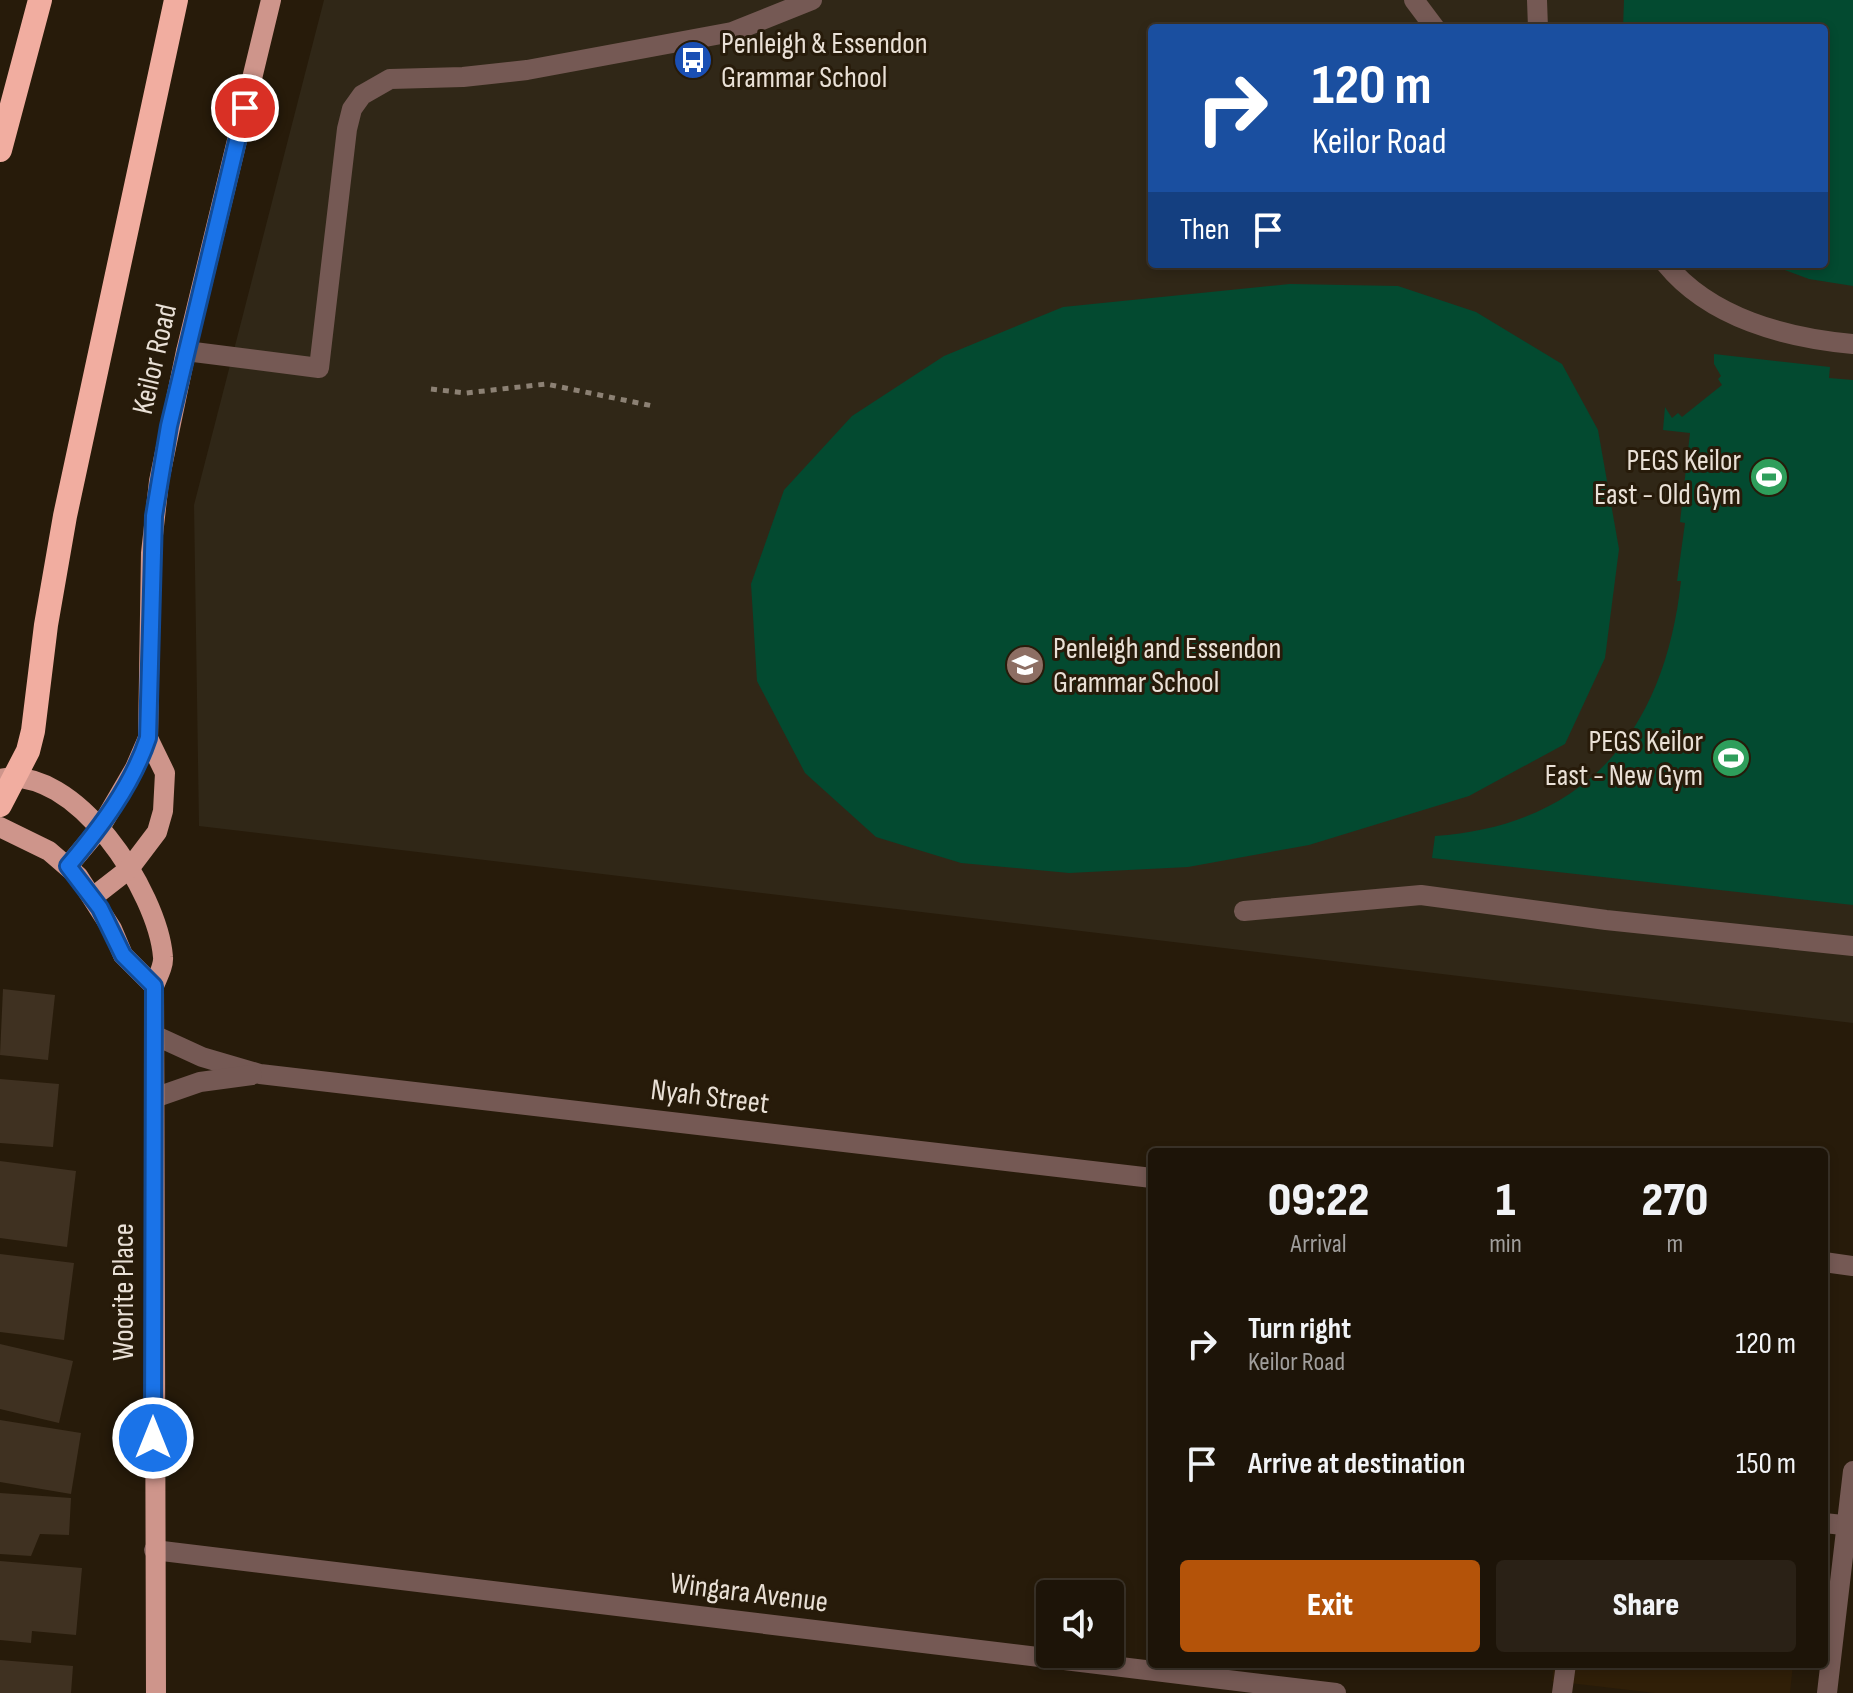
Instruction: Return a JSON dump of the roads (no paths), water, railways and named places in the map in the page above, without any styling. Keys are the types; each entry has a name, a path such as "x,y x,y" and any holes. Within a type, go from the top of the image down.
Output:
{"highway":[{"path":"0,150 40,0"},
{"path":"0,805 8,777 33,731 46,625 65,516 176,0"}],"main road":[{"name":"Keilor Road","path":"68,866 100,828 135,768 148,738 154,516 186,351 271,0"},
{"name":"Keilor Road","path":"93,897 129,869 155,838 163,811 165,773 148,738"},
{"name":"Woorite Place","path":"8,777 62,794 100,828 129,869 149,912 164,959 154,986 156,1693"},
{"path":"0,827 30,840 68,866 93,897 123,955 154,986"}],"street":[{"path":"186,351 319,368 347,129 352,109 362,95 390,79 492,76 732,32 812,0"},
{"path":"1414,0 1432,24"},
{"path":"1537,0 1538,24"},
{"path":"1670,268 1700,296 1728,311 1789,333 1853,344"},
{"path":"1244,911 1421,895 1606,920 1853,946"},
{"name":"Nyah Street","path":"154,1035 202,1057 260,1074 1148,1178"},
{"name":"Nyah Street","path":"154,1098 200,1082 260,1074"},
{"path":"1828,1263 1853,1266"},
{"path":"1827,1693 1850,1526 1853,1471"},
{"path":"1828,1523 1850,1526"},
{"name":"Wingara Avenue","path":"154,1550 1336,1693"},
{"path":"1562,1693 1565,1668"}],"place":[{"name":"Penleigh & Essendon Grammar School","path":"693,60"},
{"name":"PEGS Keilor East - Old Gym","path":"1769,477"},
{"name":"Penleigh and Essendon Grammar School","path":"1025,665"},
{"name":"PEGS Keilor East - New Gym","path":"1731,758"}]}
